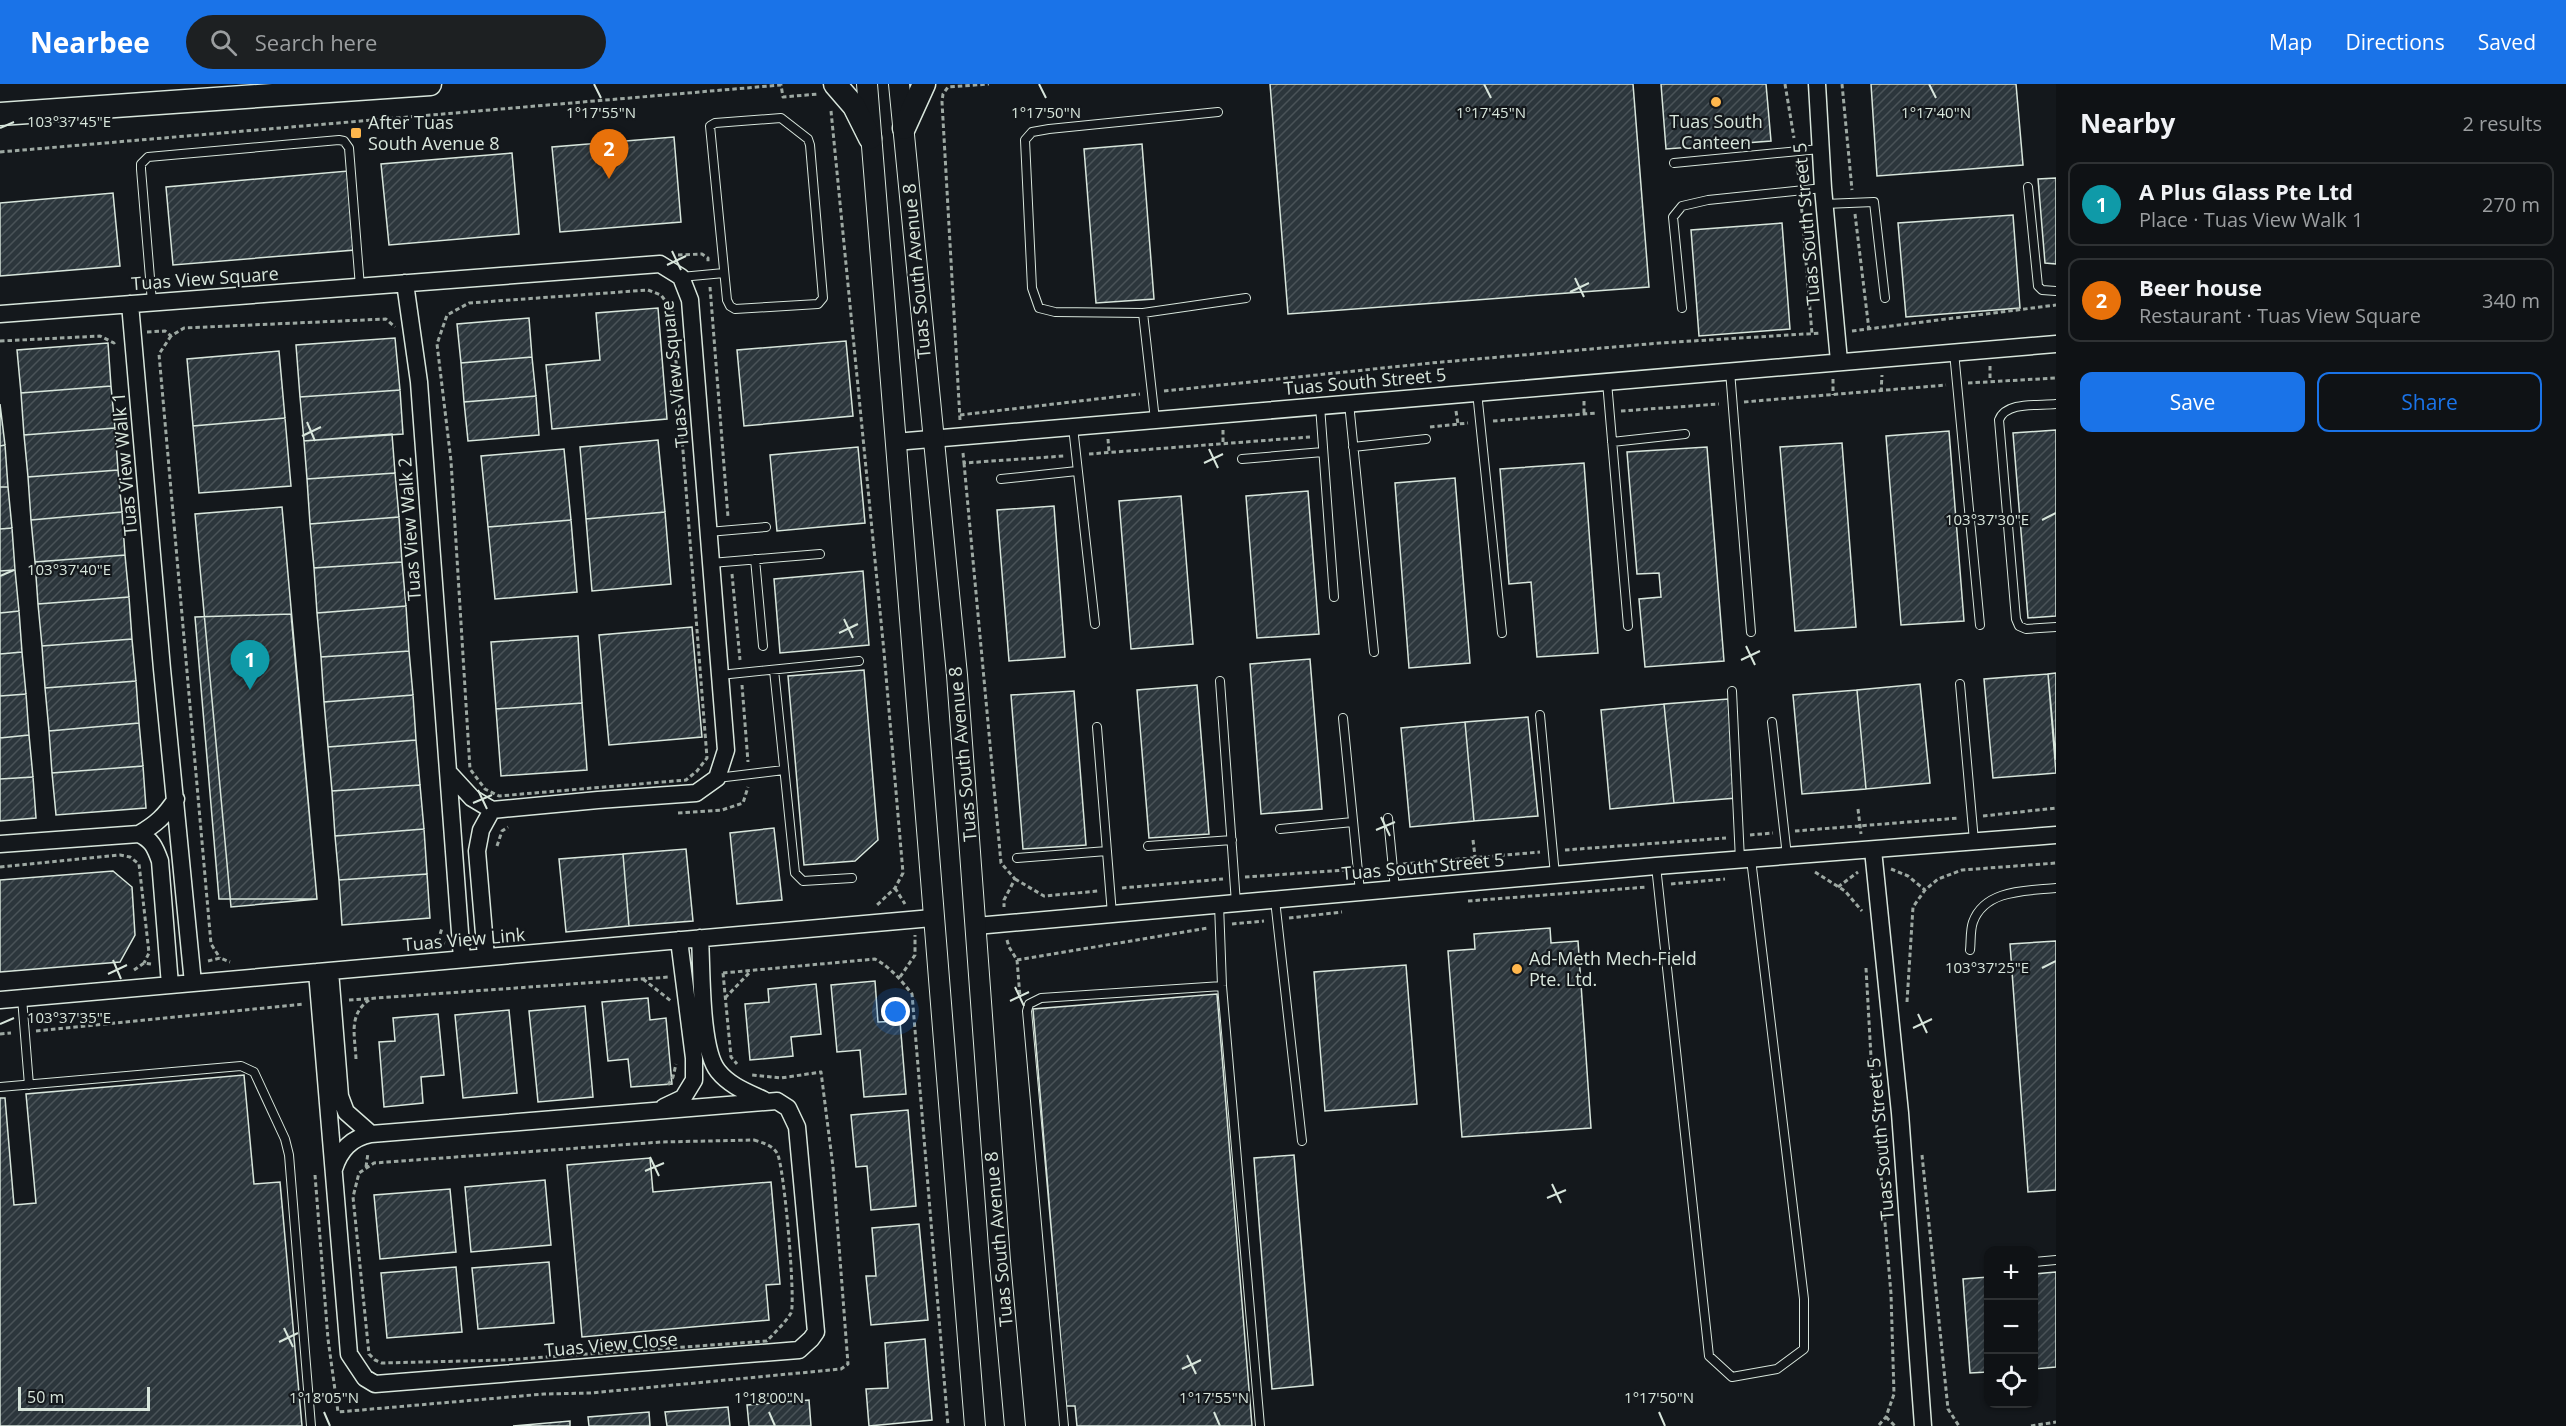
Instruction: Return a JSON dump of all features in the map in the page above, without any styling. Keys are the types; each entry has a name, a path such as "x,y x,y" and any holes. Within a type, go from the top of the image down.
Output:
{"main road":[{"path":"0,114 430,84"},
{"path":"904,128 934,89"},
{"path":"829,91 854,106 870,138"}],"street":[{"name":"Tuas South Avenue 8","path":"867,84 932,918 975,1426"},
{"name":"Tuas South Avenue 8","path":"899,84 957,675 1000,1261 1015,1426"},
{"name":"Tuas South Street 5","path":"1817,84 1820,149 1839,361"},
{"name":"Tuas View Square","path":"0,314 660,264 681,277 690,300 726,750 717,778"},
{"name":"Tuas View Walk 2","path":"405,283 419,382 462,959"},
{"name":"Tuas View Walk 1","path":"130,304 162,669 193,983"},
{"name":"Tuas South Street 5","path":"895,442 2056,344"},
{"path":"449,773 472,798 492,810 696,793 717,778"},
{"path":"0,844 139,834 166,816 176,799"},
{"path":"486,957 477,851 481,830 492,810"},
{"path":"139,834 148,838 155,847 160,861 170,985"},
{"name":"Tuas South Street 5","path":"976,926 1656,866 2056,835"},
{"name":"Tuas South Street 5","path":"1868,850 1900,1113 1923,1426"},
{"name":"Tuas View Link","path":"0,1000 932,918"},
{"name":"Tuas View Close","path":"323,972 333,1170 349,1354 365,1378 375,1384 799,1350 811,1340 816,1332 798,1127 788,1108 777,1101 766,1101 732,1085 716,1069 707,1049 700,938"},
{"path":"658,1110 683,1098 694,1080 694,1058 680,940"},
{"path":"323,972 340,1096 346,1112 371,1134"},
{"path":"333,1170 338,1154 347,1145 357,1137 371,1134 766,1101"}],"lane":[{"path":"1218,112 1032,132 1025,140 1032,288 1039,308 1055,312 1143,313 1246,298"},
{"path":"781,118 808,139 810,145 822,301 818,304 735,309 728,304 724,273 710,126 714,123 781,118"},
{"path":"152,302 141,169 144,160 339,140 344,141 350,148 360,287"},
{"path":"1674,163 1820,149"},
{"path":"2028,187 2038,286 2042,290 2056,291"},
{"path":"1682,308 1673,217 1682,206 1708,200 1800,190 1824,196 1874,202 1885,298"},
{"path":"681,277 724,273"},
{"path":"1143,313 1155,420"},
{"path":"1954,352 1980,625"},
{"path":"1730,371 1751,632"},
{"path":"1607,382 1628,626"},
{"path":"1477,392 1502,633"},
{"path":"1348,403 1374,652"},
{"path":"2056,404 2009,408 2002,413 2000,420 2016,619 2019,626 2026,629 2056,627"},
{"path":"1320,406 1334,597"},
{"path":"1073,427 1095,624"},
{"path":"1612,442 1685,434"},
{"path":"1353,447 1426,439"},
{"path":"1242,459 1323,452"},
{"path":"1001,479 1077,471"},
{"path":"708,532 766,527"},
{"path":"711,563 820,554"},
{"path":"755,559 763,646"},
{"path":"720,675 859,661"},
{"path":"774,670 797,877 803,881 852,878"},
{"path":"1220,681 1236,903"},
{"path":"1960,684 1974,841"},
{"path":"1656,866 1709,1356 1732,1377 1777,1369 1804,1349 1804,1299 1753,877 1745,859 1740,836 1732,691"},
{"path":"1540,715 1555,875"},
{"path":"1343,718 1360,892"},
{"path":"1772,722 1787,856"},
{"path":"1098,727 1112,914"},
{"path":"717,778 784,770"},
{"path":"1388,818 1395,889"},
{"path":"1280,829 1353,822"},
{"path":"1148,846 1232,840"},
{"path":"1017,858 1107,851"},
{"path":"1970,950 1972,923 1979,910 1990,901 2009,893 2056,888"},
{"path":"1275,900 1302,1141"},
{"path":"1218,904 1222,986 1260,1426"},
{"path":"1064,1426 1027,1011 1029,1004 1041,998 1222,986"},
{"path":"22,998 29,1085"},
{"path":"0,1087 241,1066 254,1072 285,1138 289,1155 311,1426"},
{"path":"2038,1262 2056,1260"}],"path":[{"path":"934,89 989,84"},
{"path":"1785,84 1796,151 1812,334"},
{"path":"0,152 781,85 783,97 829,91"},
{"path":"829,106 900,822 903,873 895,888"},
{"path":"648,290 661,295 672,310 707,758 686,780 500,796 485,789 470,770 451,461 437,344 447,315 469,303 648,290"},
{"path":"960,415 1152,392 1443,362 1660,343 1836,333 2056,305"},
{"path":"220,958 212,944 159,354 171,336 184,328 386,319 396,328 397,336"},
{"path":"0,341 100,336 114,343 122,334 165,330 171,336"},
{"path":"964,463 1001,863 1015,879 1044,896 1357,869"},
{"path":"675,813 733,808 743,803 748,792 748,774"},
{"path":"1392,865 2056,808"},
{"path":"1858,809 1860,826 1868,850"},
{"path":"495,851 502,831 513,823"},
{"path":"1473,840 1478,882"},
{"path":"0,867 120,855 130,857 139,864 148,952 144,963"},
{"path":"1906,1006 1914,907 1925,890 1938,879 1962,870 2056,863"},
{"path":"1805,873 1816,872 1845,891 1864,913"},
{"path":"1467,902 1753,877"},
{"path":"1004,925 1004,900 1015,879"},
{"path":"1017,960 1220,926 1349,912"},
{"path":"438,940 442,928"},
{"path":"703,974 875,960 886,965 912,994 948,1426"},
{"path":"1866,961 1870,1057 1891,1294 1894,1394 1886,1418 1878,1426"},
{"path":"725,998 752,970"},
{"path":"723,973 731,1057 739,1067"},
{"path":"670,977 671,985"},
{"path":"642,979 672,1002 672,994"},
{"path":"356,1069 355,1015 360,1006 370,999"},
{"path":"664,1093 673,1077 676,1060"},
{"path":"315,1168 328,1339 337,1408 342,1413 544,1394 591,1393 841,1369 848,1364 843,1289 833,1167 821,1072 781,1078 751,1075 745,1071"},
{"path":"754,1140 767,1144 778,1154 784,1186 792,1312 766,1341 505,1360 382,1363 369,1354 353,1197 359,1173 366,1168 374,1163 420,1158 661,1142 754,1140"},
{"path":"1921,1144 1948,1409 1959,1426"},
{"path":"1886,1418 1895,1426"},
{"path":"2031,1426 2056,1422"}],"building":[{"path":"1270,84 1633,84 1649,287 1288,314"},
{"path":"1661,84 1766,84 1771,141 1666,149"},
{"path":"1871,84 2016,84 2023,165 1877,176"},
{"path":"674,137 681,222 560,232 552,147"},
{"path":"1142,144 1154,299 1096,303 1084,149"},
{"path":"512,153 519,234 389,245 381,164"},
{"path":"348,171 355,250 173,265 166,187"},
{"path":"2056,178 2056,264 2045,263 2038,179"},
{"path":"113,193 120,266 0,276 0,203"},
{"path":"2013,215 2020,308 1906,317 1898,223"},
{"path":"1782,223 1790,329 1699,336 1691,230"},
{"path":"658,308 667,419 552,429 546,365 600,360 596,313"},
{"path":"529,318 532,357 461,363 457,324"},
{"path":"395,338 400,390 300,397 296,345"},
{"path":"846,341 853,416 744,426 737,350"},
{"path":"108,343 111,386 21,393 17,350"},
{"path":"279,351 285,418 193,426 187,359"},
{"path":"532,357 536,396 464,402 461,363"},
{"path":"111,386 115,428 24,435 21,393"},
{"path":"400,390 403,434 304,441 300,397"},
{"path":"536,396 539,435 468,441 464,402"},
{"path":"0,404 5,445 0,446"},
{"path":"285,418 291,486 199,493 193,426"},
{"path":"115,428 118,470 28,477 24,435"},
{"path":"2056,430 2056,616 2028,618 2013,433"},
{"path":"1949,431 1964,621 1901,625 1886,436"},
{"path":"392,434 395,473 307,479 304,441"},
{"path":"658,440 665,512 586,519 580,447"},
{"path":"1842,443 1856,627 1795,631 1780,447"},
{"path":"5,445 8,487 0,487 0,446"},
{"path":"858,447 865,523 777,531 770,455"},
{"path":"1707,447 1724,661 1645,667 1639,599 1661,597 1659,573 1637,574 1627,452"},
{"path":"564,449 571,520 488,527 481,456"},
{"path":"1584,463 1598,653 1537,657 1531,582 1509,584 1500,469"},
{"path":"118,470 122,512 31,520 28,477"},
{"path":"395,473 399,517 310,524 307,479"},
{"path":"1455,478 1470,663 1409,668 1395,483"},
{"path":"0,487 8,487 12,528 0,529"},
{"path":"1308,491 1319,634 1257,638 1246,496"},
{"path":"1181,496 1193,644 1131,649 1119,501"},
{"path":"1054,506 1065,657 1009,661 997,510"},
{"path":"282,507 317,899 231,907 195,514"},
{"path":"122,512 125,555 35,562 31,520"},
{"path":"665,512 671,584 592,591 586,519"},
{"path":"399,517 402,562 314,568 310,524"},
{"path":"571,520 577,592 495,599 488,527"},
{"path":"12,528 15,570 0,571 0,529"},
{"path":"125,555 129,597 38,604 35,562"},
{"path":"402,562 406,606 317,613 314,568"},
{"path":"15,570 19,611 0,613 0,571"},
{"path":"863,571 869,645 780,653 774,579"},
{"path":"129,597 132,639 42,646 38,604"},
{"path":"406,606 409,651 321,657 317,613"},
{"path":"19,611 22,652 0,654 0,613"},
{"path":"291,614 317,899 219,899 195,617"},
{"path":"692,627 702,737 609,745 599,635"},
{"path":"578,636 582,703 496,709 491,642"},
{"path":"132,639 136,681 45,688 42,646"},
{"path":"409,651 413,695 324,702 321,657"},
{"path":"22,652 26,694 0,696 0,654"},
{"path":"1310,659 1322,809 1261,814 1250,664"},
{"path":"864,670 878,840 855,861 804,865 788,676"},
{"path":"2056,673 2056,760 2048,674"},
{"path":"2048,674 2056,773 1993,778 1984,679"},
{"path":"136,681 139,723 49,731 45,688"},
{"path":"1920,684 1930,783 1866,789 1857,690"},
{"path":"1197,685 1209,834 1149,838 1137,690"},
{"path":"1857,690 1866,789 1802,794 1793,695"},
{"path":"1074,691 1086,845 1023,849 1011,695"},
{"path":"26,694 29,735 0,738 0,696"},
{"path":"413,695 416,740 328,747 324,702"},
{"path":"1728,699 1737,798 1674,803 1664,704"},
{"path":"582,703 587,770 501,776 496,709"},
{"path":"1664,704 1674,803 1610,809 1601,710"},
{"path":"1528,717 1538,816 1474,821 1465,722"},
{"path":"1465,722 1474,821 1410,827 1401,728"},
{"path":"139,723 143,766 52,773 49,731"},
{"path":"29,735 33,777 0,779 0,738"},
{"path":"416,740 420,785 332,791 328,747"},
{"path":"143,766 146,808 56,815 52,773"},
{"path":"33,777 36,818 0,821 0,779"},
{"path":"420,785 424,829 335,836 332,791"},
{"path":"774,828 782,900 737,904 730,833"},
{"path":"424,829 427,874 339,880 335,836"},
{"path":"686,849 693,921 629,926 623,854"},
{"path":"623,854 629,926 566,932 559,859"},
{"path":"113,871 132,887 135,935 120,962 0,972 0,880"},
{"path":"427,874 430,918 342,925 339,880"},
{"path":"1550,928 1551,943 1578,941 1591,1128 1462,1137 1448,951 1475,949 1474,934"},
{"path":"2056,941 2056,1190 2028,1192 2010,944"},
{"path":"1406,965 1417,1104 1325,1111 1314,972"},
{"path":"875,981 878,1022 900,1021 906,1094 864,1097 860,1050 837,1052 831,985"},
{"path":"816,984 821,1034 791,1037 793,1056 750,1060 745,1004 769,1002 768,989"},
{"path":"1217,994 1252,1426 1077,1426 1075,1406 1066,1406 1033,1009"},
{"path":"648,998 650,1020 666,1018 672,1084 631,1087 628,1059 608,1061 602,1002"},
{"path":"585,1006 593,1097 538,1102 529,1011"},
{"path":"509,1010 517,1093 463,1098 455,1015"},
{"path":"438,1014 444,1075 421,1077 423,1103 384,1107 379,1042 395,1041 393,1018"},
{"path":"244,1075 254,1184 280,1182 302,1426 0,1426 0,1098 5,1098 14,1205 36,1203 26,1094"},
{"path":"908,1110 916,1206 871,1210 867,1166 856,1167 851,1115"},
{"path":"1294,1155 1313,1385 1272,1389 1254,1158"},
{"path":"650,1158 653,1192 771,1182 780,1284 766,1285 769,1320 582,1337 567,1165"},
{"path":"545,1180 551,1245 471,1252 465,1187"},
{"path":"450,1189 456,1252 380,1259 374,1195"},
{"path":"919,1224 928,1320 871,1325 866,1276 876,1276 872,1228"},
{"path":"549,1262 554,1323 478,1329 472,1268"},
{"path":"456,1267 462,1332 387,1338 381,1273"},
{"path":"2056,1272 2056,1367 2038,1369 2038,1274"},
{"path":"1984,1277 1984,1372 1970,1373 1963,1279"},
{"path":"925,1339 932,1420 869,1426 866,1389 888,1388 885,1343"},
{"path":"809,1400 811,1426 749,1426 747,1405"},
{"path":"728,1407 730,1426 667,1426 665,1412"},
{"path":"649,1412 650,1426 589,1426 588,1417"},
{"path":"570,1421 570,1426 513,1426"}],"place":[{"name":"Tuas South Canteen","path":"1716,102"},
{"name":"After Tuas South Avenue 8","path":"356,133"},
{"name":"Beer house","path":"609,179"},
{"name":"A Plus Glass Pte Ltd","path":"250,690"},
{"name":"Ad-Meth Mech-Field Pte. Ltd.","path":"1517,969"}]}
